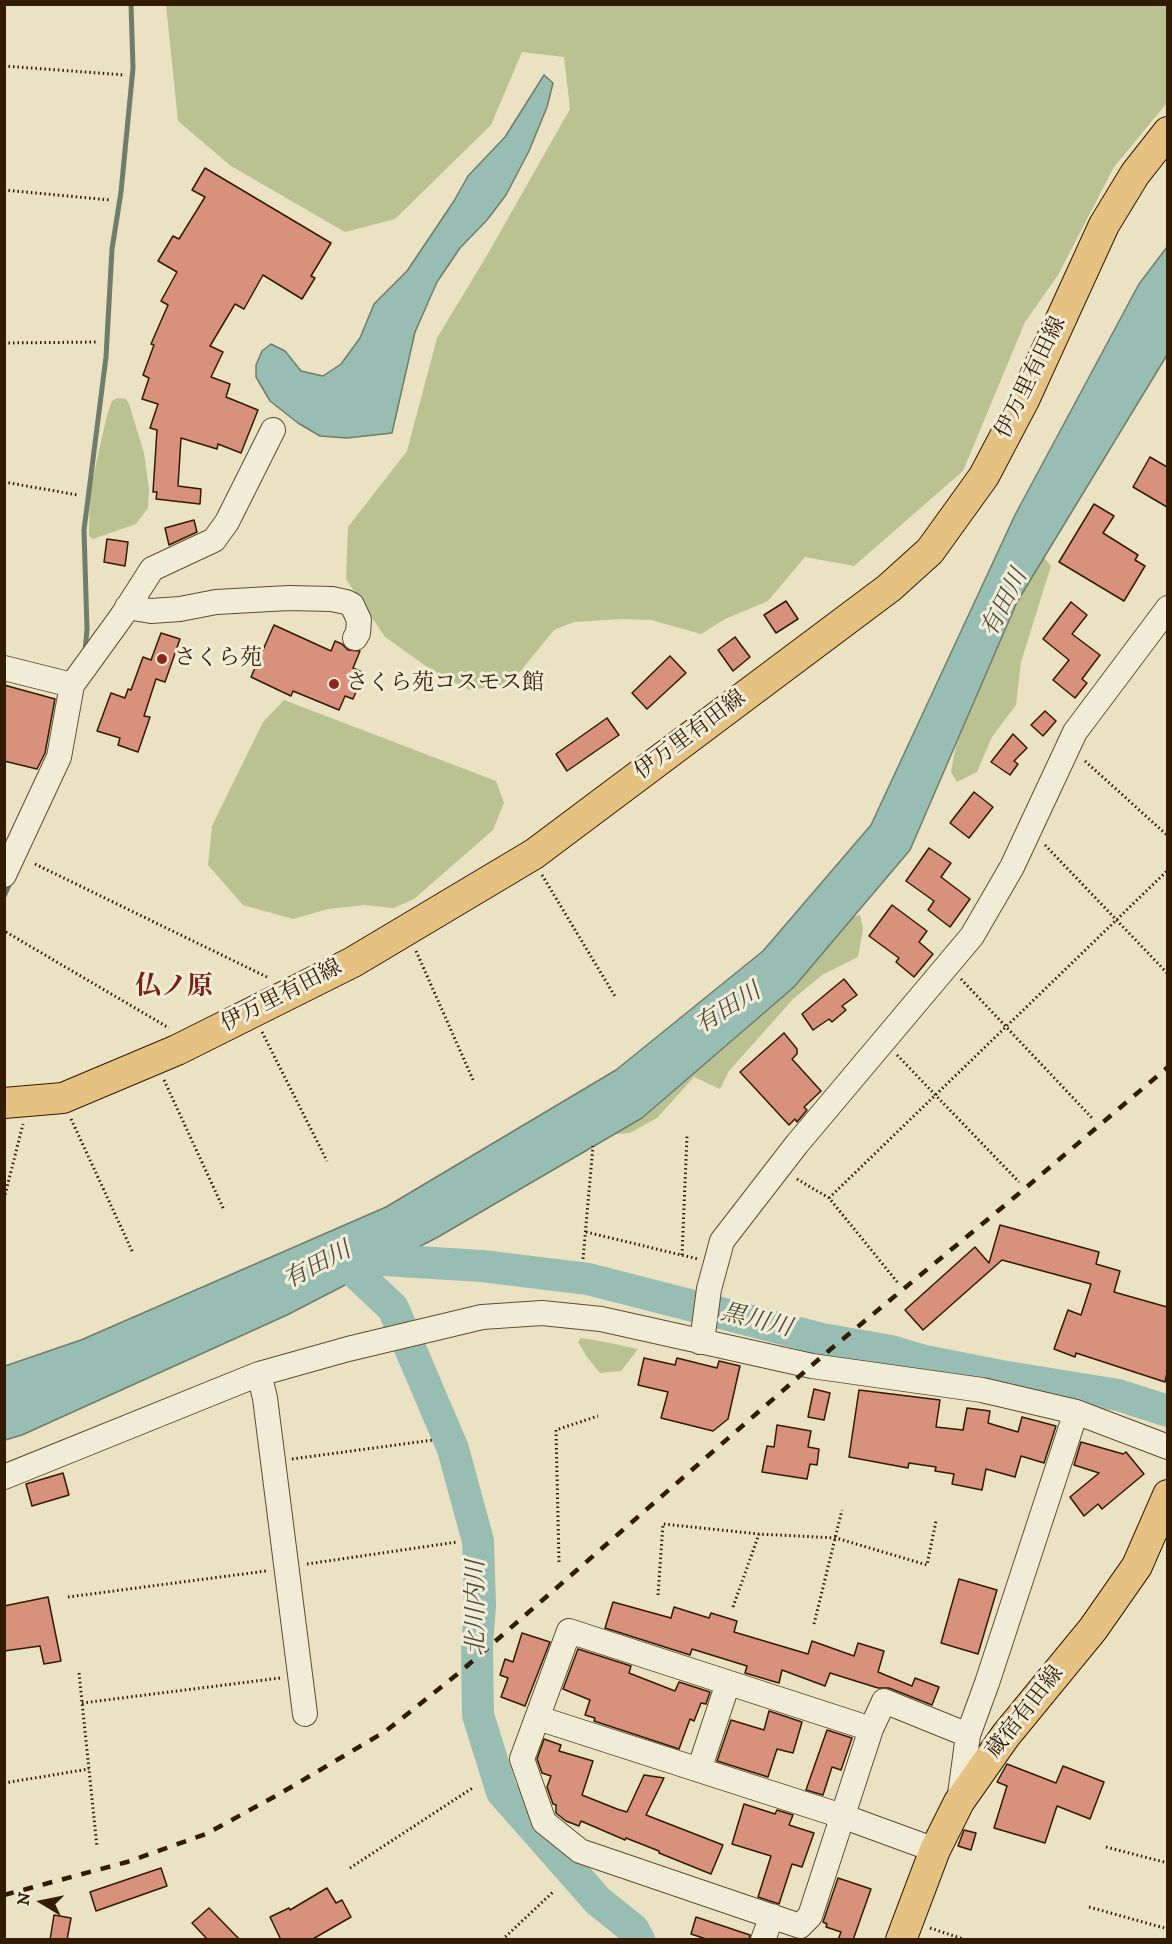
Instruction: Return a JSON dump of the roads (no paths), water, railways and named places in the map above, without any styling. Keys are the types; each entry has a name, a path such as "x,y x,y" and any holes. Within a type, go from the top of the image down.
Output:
{"main road":[{"name":"伊万里有田線","path":"14,1114 63,1098 177,1050 353,962 534,854 890,588 930,551 984,476 1024,400 1104,225 1135,174 1167,132"},
{"name":"蔵宿有田線","path":"913,1933 935,1850 959,1802 1006,1736 1092,1629 1137,1566 1167,1495"}],"street":[{"path":"4,875 59,757 72,685 152,569 214,540 227,522 273,430"},
{"path":"127,607 151,611 180,609 216,602 289,598 332,599 352,605 360,620 355,638"},
{"path":"702,1338 709,1289 722,1241 797,1144 972,936 1012,867 1075,732 1167,608"},
{"path":"4,668 72,685"},
{"path":"4,1477 259,1374 348,1349 482,1317 542,1312 601,1319 702,1338 812,1366 982,1390 1076,1412 1167,1447"},
{"path":"259,1374 265,1398 305,1714"},
{"path":"959,1802 968,1735 1076,1412"},
{"path":"871,1729 569,1631 522,1759 544,1822 580,1851 800,1926 810,1916 871,1729 884,1701 968,1735"},
{"path":"699,1770 728,1683"},
{"path":"538,1718 842,1816 935,1850"},
{"path":"763,1940 772,1916"}],"water":[{"path":"544,75 553,83 547,107 529,151 506,195 487,220 460,248 437,282 415,332 392,433 347,438 320,436 298,423 270,401 256,377 256,365 262,351 271,344 285,351 301,371 323,376 341,364 360,338 374,304 407,271 468,176 505,137"},
{"name":"有田川","path":"1167,247 1167,355 1017,602 910,850 794,987 642,1118 438,1237 287,1315 22,1435 5,1440 5,1366 81,1340 386,1207 616,1070 763,951 871,825 1015,515 1139,284"}],"waterway":[{"path":"85,651 87,630 84,530 106,357 112,249 121,192 133,68 131,4"},
{"path":"4,896 11,881"},
{"name":"北川内川","path":"340,1258 393,1308 453,1449 478,1541 480,1606 477,1645 478,1715 502,1792 598,1901 633,1929 639,1940"},
{"name":"黒川川","path":"351,1258 482,1266 588,1279 822,1339 891,1351 925,1361 1001,1376 1118,1395 1168,1411"}],"railway":[{"path":"4,1895 127,1862 206,1834 386,1731 460,1672 826,1353 1168,1067"}],"place":[{"name":"さくら苑","path":"162,659"},
{"name":"さくら苑コスモス館","path":"334,684"}],"district":[{"name":"仏ノ原","path":"174,989"}]}
